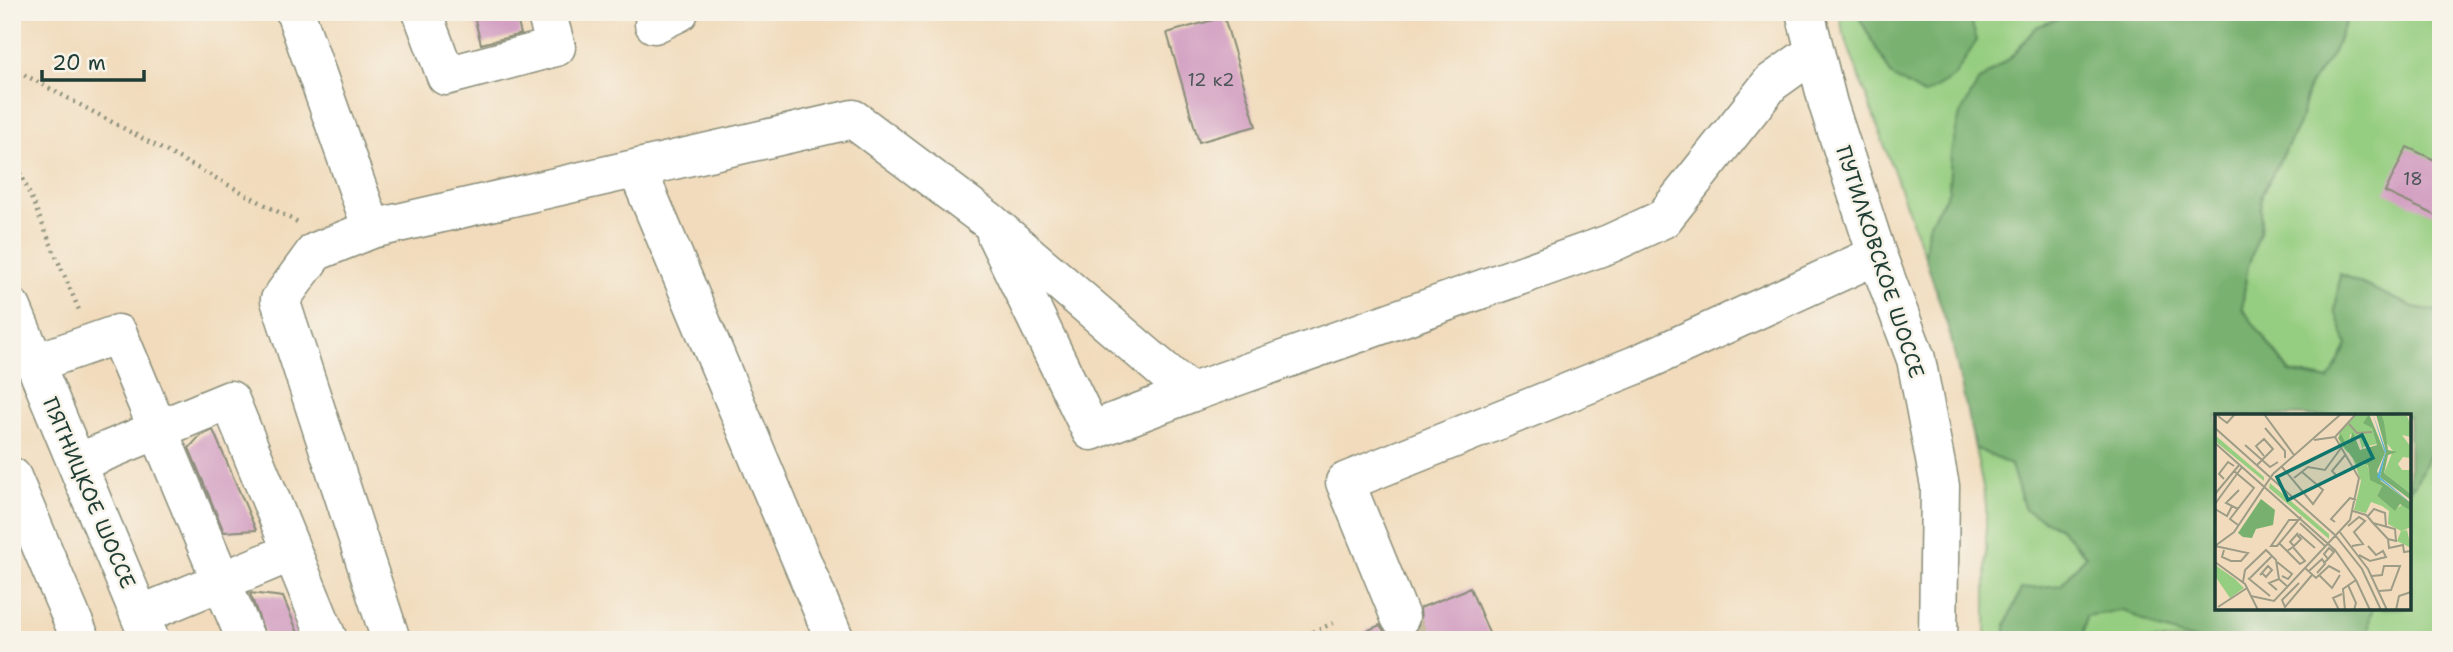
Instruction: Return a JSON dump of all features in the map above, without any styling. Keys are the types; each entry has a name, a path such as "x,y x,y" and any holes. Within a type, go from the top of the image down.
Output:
{"street":[{"path":"295,12 372,229"},
{"path":"422,12 446,76 556,47 546,12"},
{"name":"ПУТИЛКОВСКОЕ ШОССЕ","path":"1805,12 1814,54 1877,255 1916,359 1940,486 1938,640"},
{"path":"989,221 1091,431 1190,393 1609,244 1663,219 1771,83 1814,54"},
{"path":"391,640 280,300 315,252 372,229 853,119 989,221 1190,393"},
{"path":"637,169 835,640"},
{"path":"1400,617 1345,482 1636,365 1877,255"},
{"name":"ПЯТНИЦКОЕ ШОССЕ","path":"12,309 145,627"},
{"path":"35,363 118,334 246,640"},
{"path":"77,463 230,400 328,640"},
{"path":"12,477 81,640"},
{"path":"145,627 221,581 292,552"}],"path":[{"path":"12,68 295,218 315,252"},
{"path":"1293,640 1336,622"}],"green space":[{"path":"1839,12 1856,12 1892,76 1977,41 1968,12 2075,12 2036,27 2011,57 1979,81 1951,152 1949,191 1928,226 1925,257 1843,32"},
{"path":"1856,12 1968,12 1977,40 1954,77 1924,95 1892,76"},
{"path":"2075,12 2348,12 2332,54 2309,86 2299,124 2262,194 2260,232 2247,269 2242,308 2289,372 2329,380 2347,345 2335,311 2340,274 2413,307 2441,312 2441,431 2411,487 2411,414 2215,414 2215,610 2373,610 2368,640 2196,640 2157,628 2124,610 2086,616 2082,640 2006,640 2006,624 2021,589 2061,585 2086,555 2060,528 2025,510 2011,465 1975,448 1950,334 1925,257 1928,226 1949,191 1951,152 1960,114 1979,81 2011,57 2036,27"},
{"path":"2348,12 2441,12 2441,312 2413,307 2340,274 2336,311 2348,345 2329,380 2290,372 2242,308 2247,269 2260,232 2262,194 2299,124 2309,86 2332,54 2348,18"},
{"path":"2441,431 2441,640 2368,640 2373,610 2411,610 2411,487"},
{"path":"1975,448 2011,465 2025,510 2060,528 2086,556 2061,586 2006,624 2006,640 1986,640 1986,503"},
{"path":"2124,610 2157,628 2196,640 2082,640 2086,616"}],"building":[{"path":"473,12 515,12 521,34 481,44"},
{"path":"1224,17 1256,126 1199,142 1167,33"},
{"path":"2407,147 2441,163 2441,218 2385,192"},
{"path":"213,430 256,530 224,532 189,448 200,436"},
{"path":"1470,588 1492,640 1346,640 1380,625 1386,634 1396,638 1409,637 1418,630 1421,621 1420,608"},
{"path":"250,593 283,597 301,640 267,640"}],"tunnel":[{"path":"1400,617 1410,640"}]}
